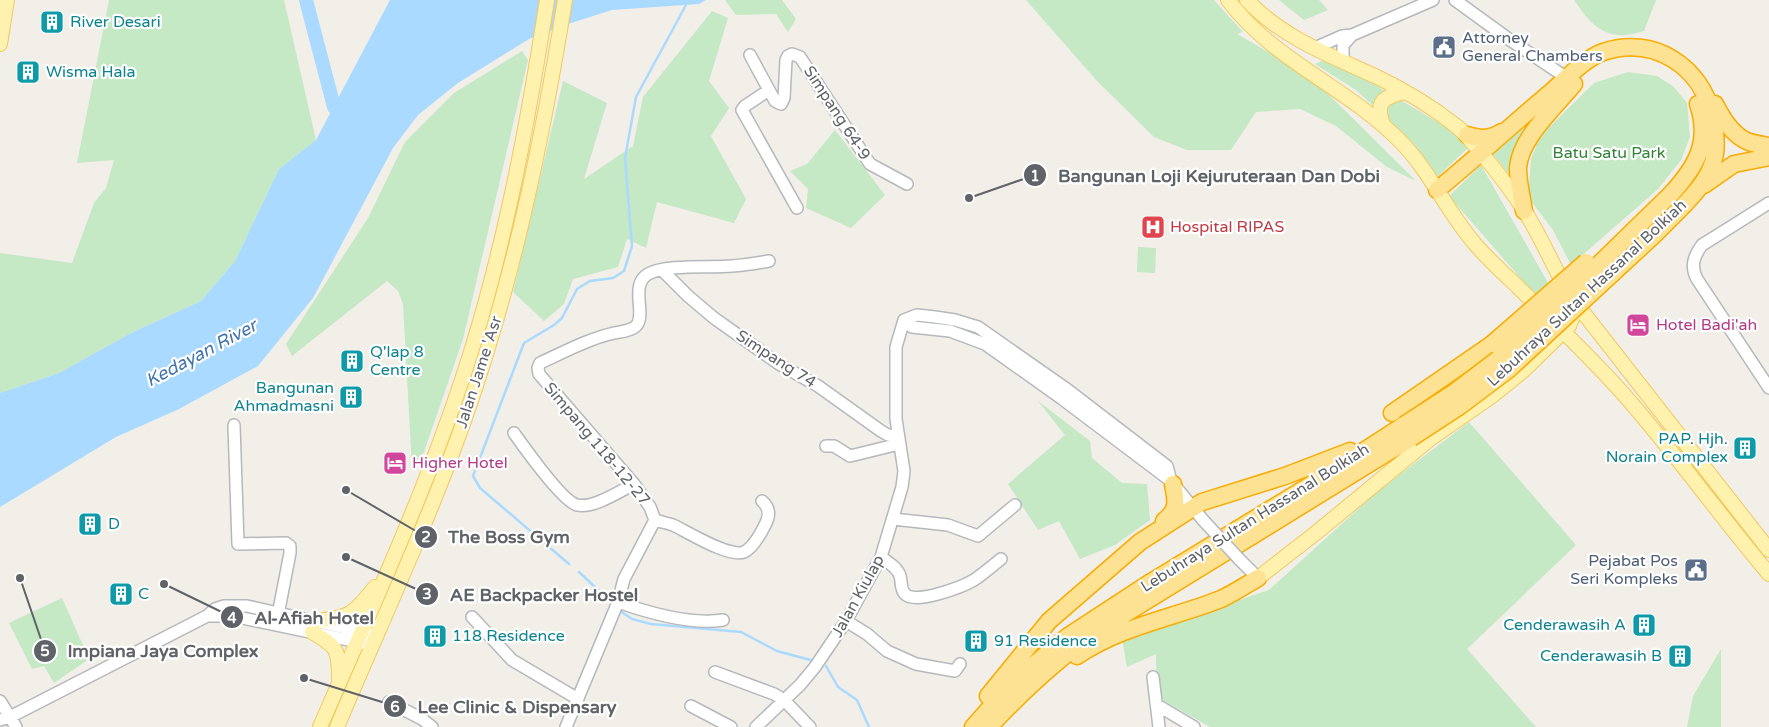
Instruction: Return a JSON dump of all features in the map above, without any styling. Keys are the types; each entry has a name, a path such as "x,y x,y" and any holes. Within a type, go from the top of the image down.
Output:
{"highway":[{"name":"Lebuhraya Sultan Hassanal Bolkiah","path":"992,723 1035,680 1071,649 1408,432 1460,406 1508,370 1653,236 1700,187 1713,164 1715,154 1716,140 1712,113 1700,84 1682,65 1666,55 1651,50 1634,47 1618,48 1601,53 1584,63 1571,81 1438,193"},
{"name":"Lebuhraya Sultan Hassanal Bolkiah","path":"973,727 1012,684 1067,637 1151,582 1294,495 1386,436 1408,432 1498,358 1551,311 1692,167 1698,157 1703,137 1702,116 1696,97 1686,83 1665,65 1650,60 1631,58 1613,60 1571,81 1508,128 1484,156"},
{"path":"1524,211 1519,180 1520,157 1529,137 1571,81"},
{"path":"1700,84 1708,92 1720,115 1740,137 1748,142 1769,146"},
{"path":"1467,135 1481,139 1491,138 1508,128"},
{"path":"1700,187 1734,164 1769,157"},
{"path":"1392,413 1492,344 1665,193"},
{"path":"1140,542 1202,502 1286,476 1386,436"},
{"path":"963,727 1050,621 1172,514 1176,500 1172,483"},
{"path":"992,723 1055,671 1083,652 1147,622 1222,598 1258,578"}],"main road":[{"path":"0,44 7,0"},
{"name":"Jalan Jame 'Asr","path":"320,727 434,459 474,342 511,199 534,84 547,0"},
{"name":"Jalan Jame 'Asr","path":"337,727 448,464 488,346 527,203 552,79 565,0"},
{"path":"1228,0 1255,31 1278,51 1347,96 1402,142 1420,164 1474,244 1594,362 1627,398 1769,574"},
{"path":"1247,0 1256,10 1287,32 1404,92 1448,120 1467,135 1503,179 1524,211 1556,274 1573,316 1569,326 1563,333 1524,370 1492,396 1430,439 1258,578"},
{"path":"1315,48 1312,54 1313,66 1324,82"},
{"path":"1383,125 1379,108 1382,101 1389,96 1404,92"},
{"path":"1556,274 1582,312 1769,550"},
{"path":"1666,420 1678,453 1676,458"},
{"path":"1750,526 1769,535"},
{"path":"339,684 338,655 334,647 313,627 346,616 364,600 387,572"}],"street":[{"path":"1315,48 1342,36 1352,35 1433,0"},
{"path":"1455,0 1571,81"},
{"path":"1343,62 1343,45 1352,35"},
{"name":"Simpang 64-9","path":"769,90 775,101 781,104 783,101 786,60 788,56 796,54 800,57 870,164 907,184"},
{"path":"750,55 769,90 742,110 797,208"},
{"path":"1769,203 1702,245 1696,253 1693,262 1694,273 1697,279 1769,388"},
{"path":"662,270 732,266 769,261"},
{"name":"Simpang 118-12-27","path":"655,520 650,507 634,484 539,374 538,368 540,363 599,337 636,326 639,320 638,293 641,281 648,274 662,270"},
{"name":"Simpang 74","path":"662,270 714,318 779,364 818,386 881,432 898,440"},
{"name":"Jalan Kiulap","path":"756,727 815,667 846,621 881,557 902,487 904,472 898,440 896,347 904,320 912,327 950,331 984,344 1033,378 1172,483"},
{"path":"234,425 238,544 286,543 290,546 276,626"},
{"path":"514,433 546,475 576,505 589,504 609,497 634,484"},
{"path":"826,446 834,446 850,456 898,440"},
{"path":"1172,483 1192,508 1258,578"},
{"path":"566,727 618,602 624,580 655,520 672,525 726,550 737,553 745,552 751,547 765,527 768,519 769,512 767,506 762,501"},
{"path":"892,519 948,525 978,536 1015,505"},
{"path":"1759,561 1769,550"},
{"path":"881,557 890,563 900,574 902,589 905,595 910,598 919,598 958,588 973,580 1001,559"},
{"path":"618,602 674,618 723,620"},
{"path":"0,701 9,721 207,616 215,609 233,605 247,606 279,612 313,627"},
{"path":"207,616 225,615 276,626 313,627 374,640"},
{"path":"472,617 512,660 578,699"},
{"path":"846,621 867,634 887,651 916,664 954,671 960,664"},
{"path":"715,672 760,687 774,694 784,700 810,727"},
{"path":"1153,677 1159,727"},
{"path":"389,702 432,727"},
{"path":"1156,705 1194,727"},
{"path":"691,706 731,727"}],"green space":[{"path":"109,0 284,0 316,140 279,169 235,261 201,301 131,333 59,373 0,393 0,253 72,263 94,203 106,188 114,160 77,163"},
{"path":"725,0 782,0 796,19 788,32 776,14 736,15"},
{"path":"1026,0 1214,0 1243,32 1237,34 1309,75 1416,181 1387,167 1336,126 1300,109 1256,112 1231,150 1187,150 1154,137 1097,81"},
{"path":"1279,0 1319,0 1328,10 1304,20"},
{"path":"1574,0 1656,0 1644,31 1623,35 1605,32 1599,28 1588,18"},
{"path":"712,11 728,18 709,81 729,108 711,136 746,199 734,223 657,202 646,248 627,239 618,267 573,279 564,304 544,321 513,292 563,81 607,103 584,179 633,146 643,97"},
{"path":"522,51 528,60 463,339 424,452 412,468 403,304 398,291 387,281 292,356 286,344 368,218 405,142 454,93"},
{"path":"1329,58 1453,131 1470,146 1437,177 1407,137 1356,90 1315,64"},
{"name":"Batu Satu Park","path":"1628,72 1657,76 1674,87 1687,103 1690,137 1681,160 1658,189 1571,265 1553,230 1528,197 1531,159 1540,136 1594,83"},
{"path":"1529,124 1511,177 1493,154"},
{"path":"835,130 885,195 851,228 806,208 808,189 790,171 807,164"},
{"path":"1481,165 1551,288 1536,296 1449,196"},
{"path":"1138,247 1156,248 1155,273 1137,272"},
{"path":"1038,401 1090,441 1092,458 1122,483 1147,484 1150,520 1115,545 1080,559 1059,521 1038,530 1008,484 1065,435"},
{"path":"1469,422 1576,545 1467,649 1536,727 1210,727 1157,697 1156,654 1127,667 1122,639 1269,590 1378,491"},
{"path":"62,598 89,659 54,683 44,666 32,669 9,623"},
{"path":"1721,649 1721,727 1687,727 1693,696"}],"water":[{"name":"Kedayan River","path":"390,0 706,0 699,4 612,10 568,24 529,39 458,83 418,115 393,148 313,298 258,366 179,409 116,437 0,507 0,393 59,373 131,333 201,301 235,261 279,169 316,140"}],"waterway":[{"path":"306,0 334,107 346,119"},
{"path":"569,564 480,488 473,476 524,343 562,318 577,289 590,281 613,278 624,271 632,246 625,158 636,97 686,5 686,0"},
{"path":"579,572 613,604"},
{"path":"620,611 632,619 651,624 741,632 777,651 814,661"},
{"path":"826,666 838,687 857,700 869,727"}],"place":[{"name":"River Desari","path":"52,22"},
{"name":"Attorney General Chambers","path":"1444,47"},
{"name":"Wisma Hala","path":"28,72"},
{"name":"Bangunan Loji Kejuruteraan Dan Dobi","path":"969,198"},
{"name":"Hospital RIPAS","path":"1153,227"},
{"name":"Hotel Badi'ah","path":"1638,325"},
{"name":"Q'lap 8 Centre","path":"352,361"},
{"name":"Bangunan Ahmadmasni","path":"351,397"},
{"name":"PAP. Hjh. Norain Complex","path":"1745,448"},
{"name":"Higher Hotel","path":"395,463"},
{"name":"The Boss Gym","path":"346,490"},
{"name":"D","path":"90,524"},
{"name":"AE Backpacker Hostel","path":"346,557"},
{"name":"Pejabat Pos Seri Kompleks","path":"1696,570"},
{"name":"Impiana Jaya Complex","path":"20,578"},
{"name":"Al-Afiah Hotel","path":"164,584"},
{"name":"C","path":"121,594"},
{"name":"Cenderawasih A","path":"1644,625"},
{"name":"118 Residence","path":"435,636"},
{"name":"91 Residence","path":"976,641"},
{"name":"Cenderawasih B","path":"1680,656"},
{"name":"Lee Clinic & Dispensary","path":"304,678"}]}
